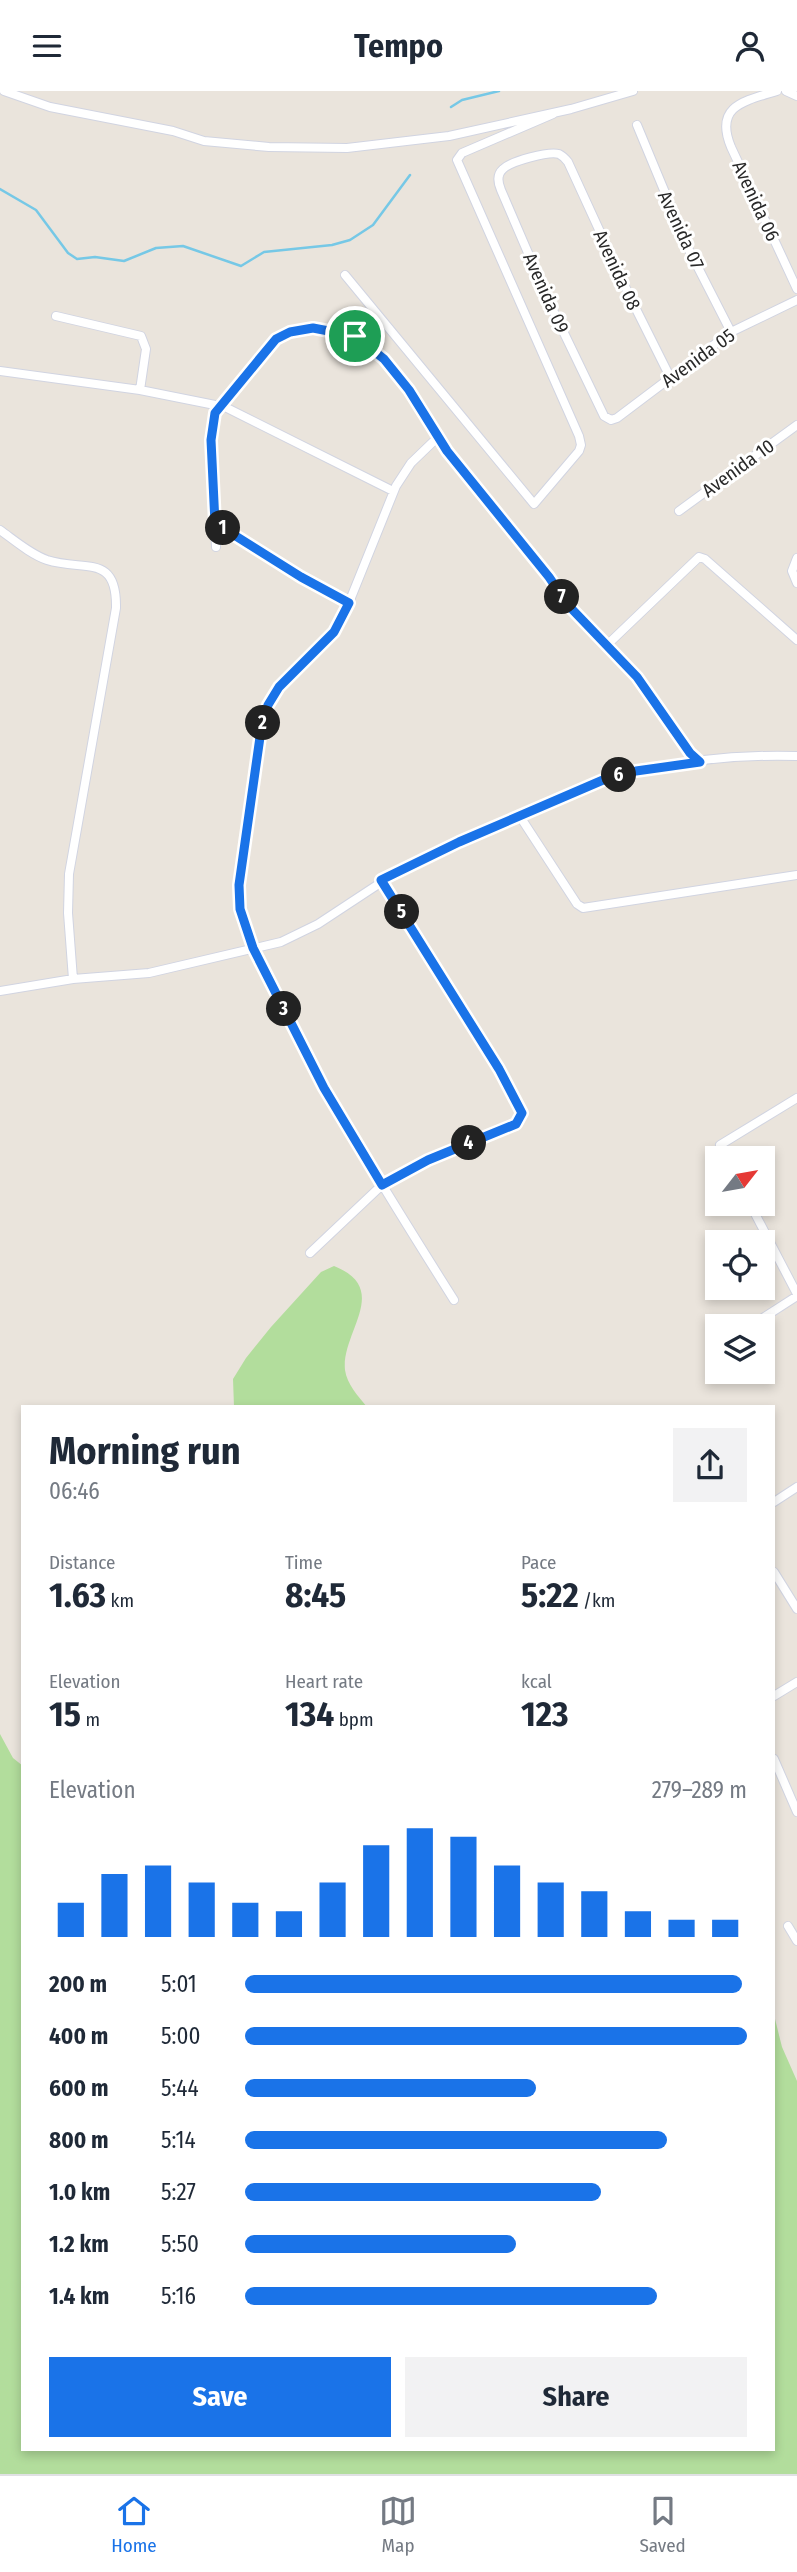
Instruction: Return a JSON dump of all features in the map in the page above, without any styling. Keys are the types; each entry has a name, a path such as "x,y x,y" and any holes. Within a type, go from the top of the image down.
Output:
{"street":[{"path":"4,91 50,107 173,131 204,141 269,147 346,148 410,143 553,114 633,91"},
{"name":"Avenida 06","path":"777,91 729,111 725,120 725,134 797,289"},
{"path":"786,91 797,96"},
{"path":"345,275 531,503 539,501 579,451 579,436 457,160 462,153 553,114"},
{"name":"Avenida 07","path":"637,125 688,248 731,333"},
{"name":"Avenida 09","path":"568,162 561,156 552,154 516,162 502,169 498,177 500,190 550,304 604,416"},
{"name":"Avenida 08","path":"568,162 670,377"},
{"name":"Avenida 05","path":"604,416 611,420 617,418 731,333 797,300"},
{"path":"56,316 141,336 146,349 140,390"},
{"path":"216,547 211,440 212,422 219,406 276,339 301,329 327,329 355,336 377,353 409,390 437,438 549,577 568,605 637,677 690,753 700,762"},
{"path":"0,371 140,390 232,409 393,491"},
{"name":"Avenida 10","path":"679,511 797,425"},
{"path":"437,438 403,472 349,603 334,632 279,687 268,705 261,730 239,885 240,909 253,948 324,1088 454,1300"},
{"path":"215,523 301,577 349,603"},
{"path":"0,530 40,557 103,571 114,581 116,588 116,608 69,874 68,913 73,979"},
{"path":"607,645 699,557 705,559 797,640"},
{"path":"797,558 792,571 797,583"},
{"path":"0,991 73,979 149,973 281,942 308,930 381,880 519,815 619,775 700,762 797,756"},
{"path":"519,815 576,904 583,908 797,875"},
{"path":"310,1253 382,1185 428,1160 516,1124 522,1113 499,1069 381,880"},
{"path":"720,1146 797,1098"},
{"path":"756,1216 797,1295 768,1314"},
{"path":"775,1501 797,1487"},
{"path":"775,1574 797,1609"},
{"path":"775,1695 797,1682"},
{"path":"775,1761 797,1812"},
{"path":"788,1926 797,1941"}],"green space":[{"path":"334,1266 351,1276 360,1287 360,1312 346,1356 345,1370 350,1385 365,1405 234,1405 233,1379 246,1358 321,1272"},
{"path":"0,1734 13,1758 21,1764 21,2451 775,2451 775,2019 782,2047 797,2081 797,2474 0,2474"}],"waterway":[{"path":"451,107 462,100 499,91"},
{"path":"0,189 36,210 68,253 77,259 95,257 124,261 156,248 183,246 241,266 264,252 332,245 350,240 373,225 410,175"}],"route":[{"path":"313,328 355,336 384,359 401,379 447,451 549,577 568,605 628,665 690,753 700,762 636,771 603,780 527,811 381,880 499,1069 522,1113 516,1124 428,1160 382,1185 324,1088 253,948 240,909 239,885 245,836 261,730 268,705 279,687 316,653 334,632 349,603 301,577 215,523 211,440 212,422 221,403 276,339 290,332 313,328"}]}
